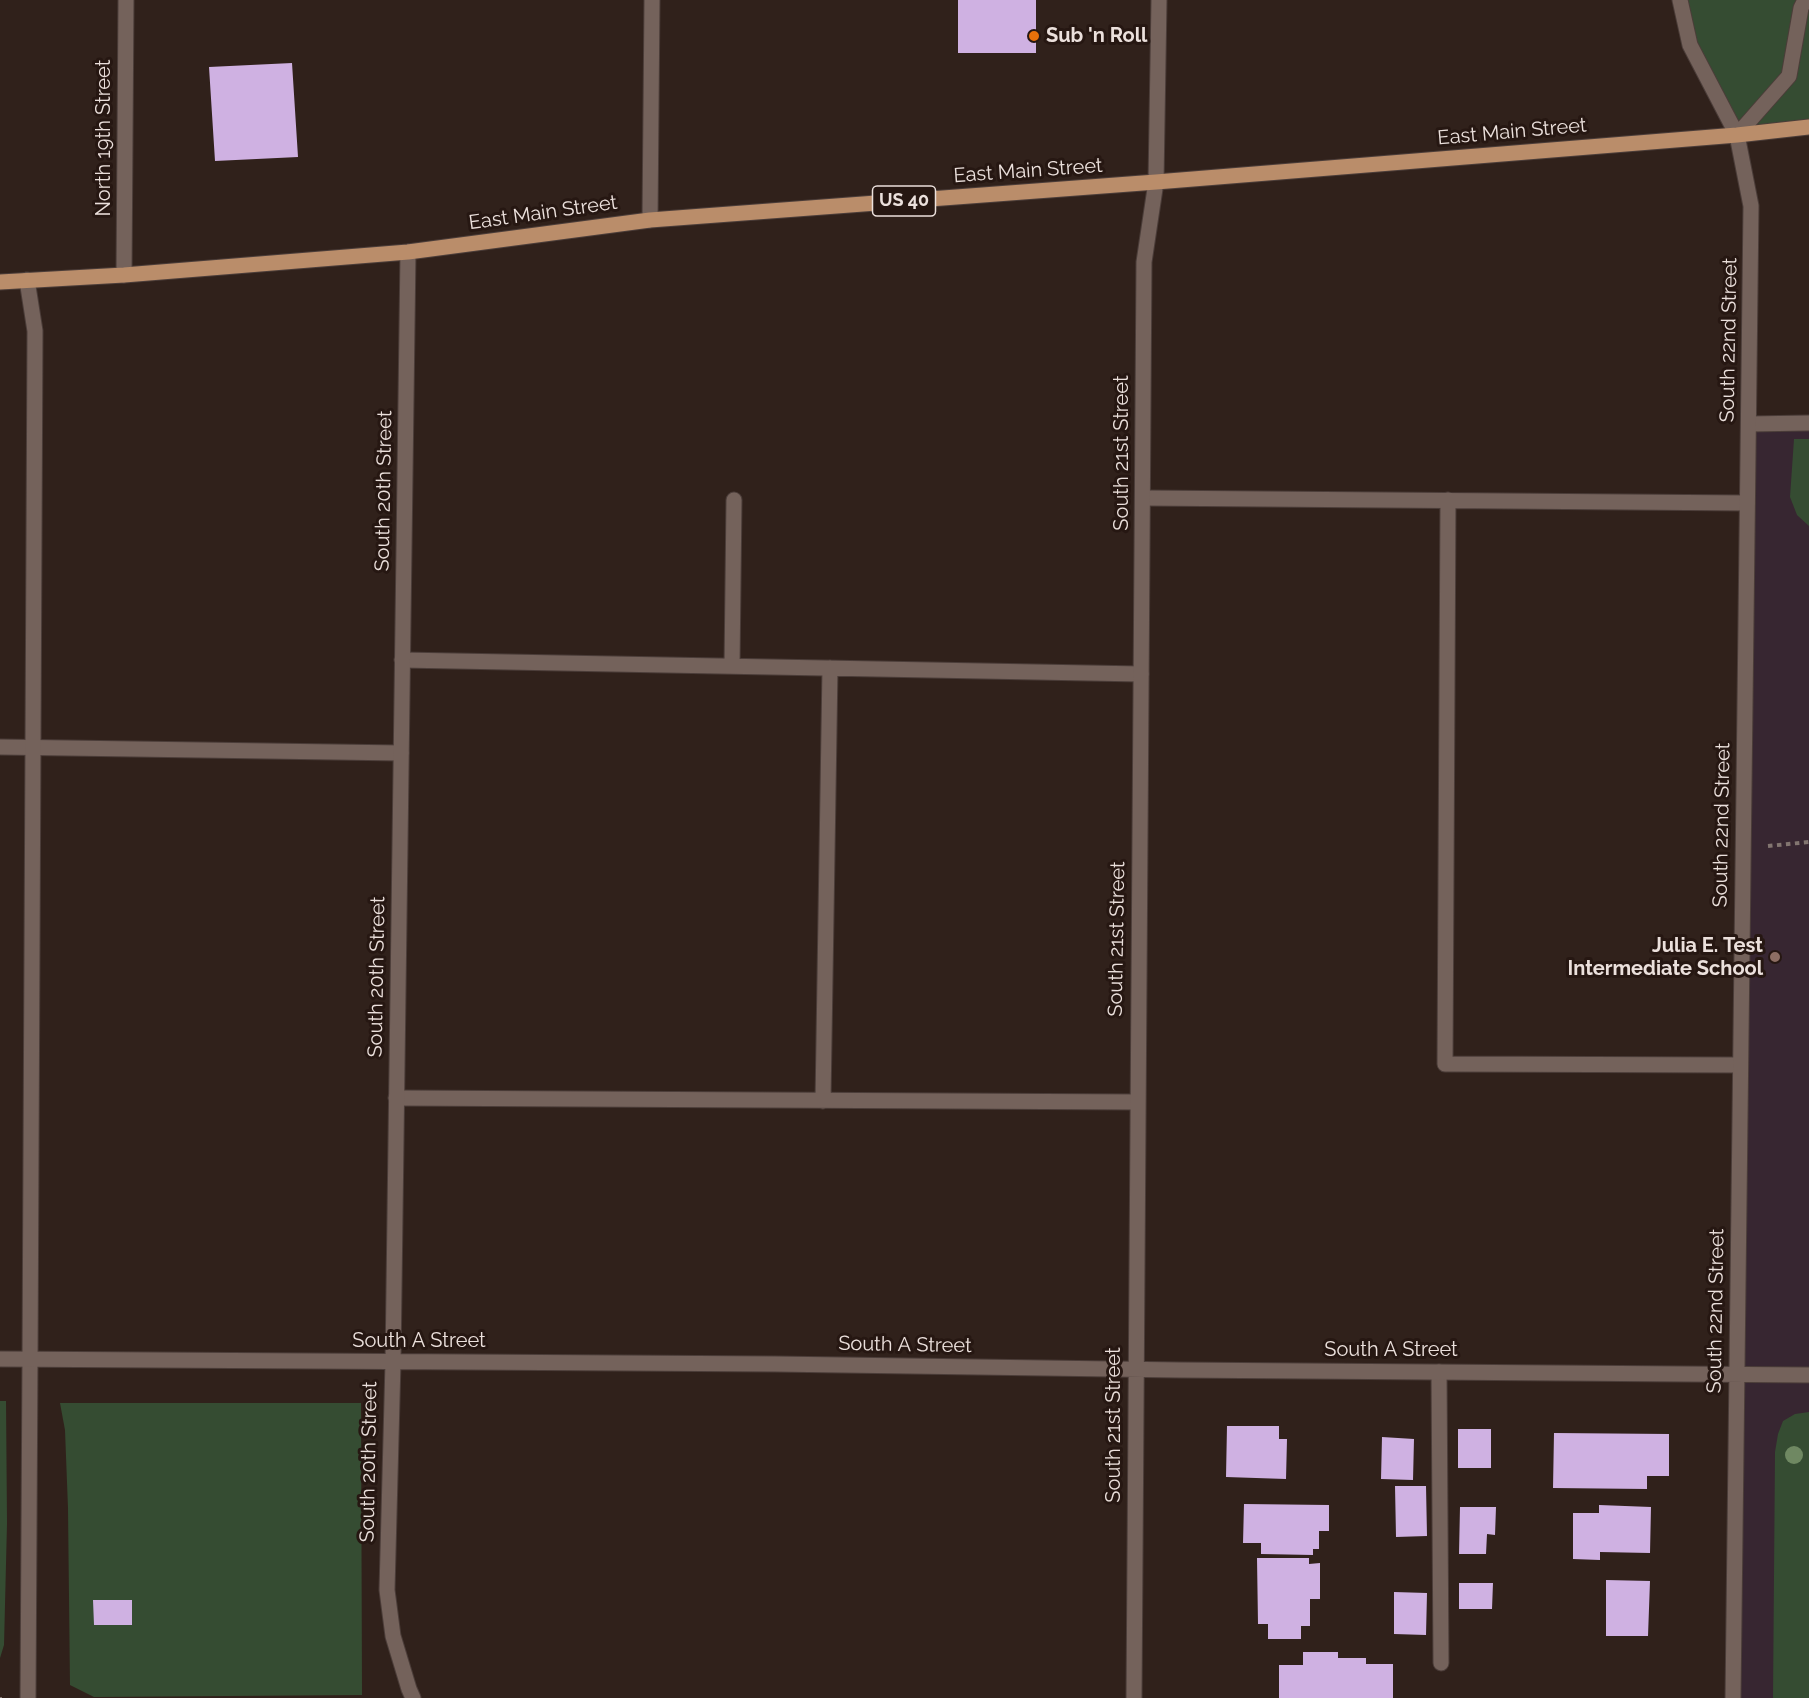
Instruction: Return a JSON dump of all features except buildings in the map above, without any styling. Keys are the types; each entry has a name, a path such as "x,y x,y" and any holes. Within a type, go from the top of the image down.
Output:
{"main road":[{"name":"East Main Street","path":"0,282 124,275 408,252 650,220 1156,182 1737,135 1809,127"}],"street":[{"name":"North 19th Street","path":"124,275 126,0"},
{"path":"650,220 652,0"},
{"name":"South 21st Street","path":"1134,1698 1144,262 1156,182 1159,0"},
{"name":"South 22nd Street","path":"1680,0 1690,45 1737,135 1751,206 1733,1698"},
{"path":"1737,135 1789,76 1801,8 1805,0"},
{"name":"South 20th Street","path":"408,252 393,1362 387,1590 393,1636 413,1698"},
{"path":"27,280 35,331 27,1694"},
{"path":"1749,424 1809,423"},
{"path":"1143,498 1747,502"},
{"path":"732,666 734,500"},
{"path":"1448,500 1445,1064 1740,1065"},
{"path":"402,660 1141,674"},
{"path":"823,1101 830,668"},
{"path":"0,747 401,753"},
{"path":"396,1098 1137,1102"},
{"name":"South A Street","path":"0,1359 775,1364 1135,1370 1809,1375"},
{"path":"1439,1372 1441,1663"}],"path":[{"path":"1743,848 1809,843"}],"shaded area":[{"name":"Julia E. Test Intermediate School","path":"1809,423 1809,1698 1733,1698 1749,424"}],"green space":[{"path":"1680,0 1809,0 1809,127 1737,135 1690,45"},
{"path":"1794,439 1809,439 1809,526 1797,515 1790,497"},
{"path":"0,1401 6,1401 7,1523 4,1645 0,1658"},
{"path":"60,1403 361,1403 362,1695 94,1697 70,1685 68,1508 65,1430"},
{"path":"1809,1412 1809,1698 1773,1698 1775,1452 1783,1421 1795,1414"}],"place":[{"name":"Sub 'n Roll","path":"1034,36"},
{"name":"Julia E. Test Intermediate School","path":"1775,957"}]}
